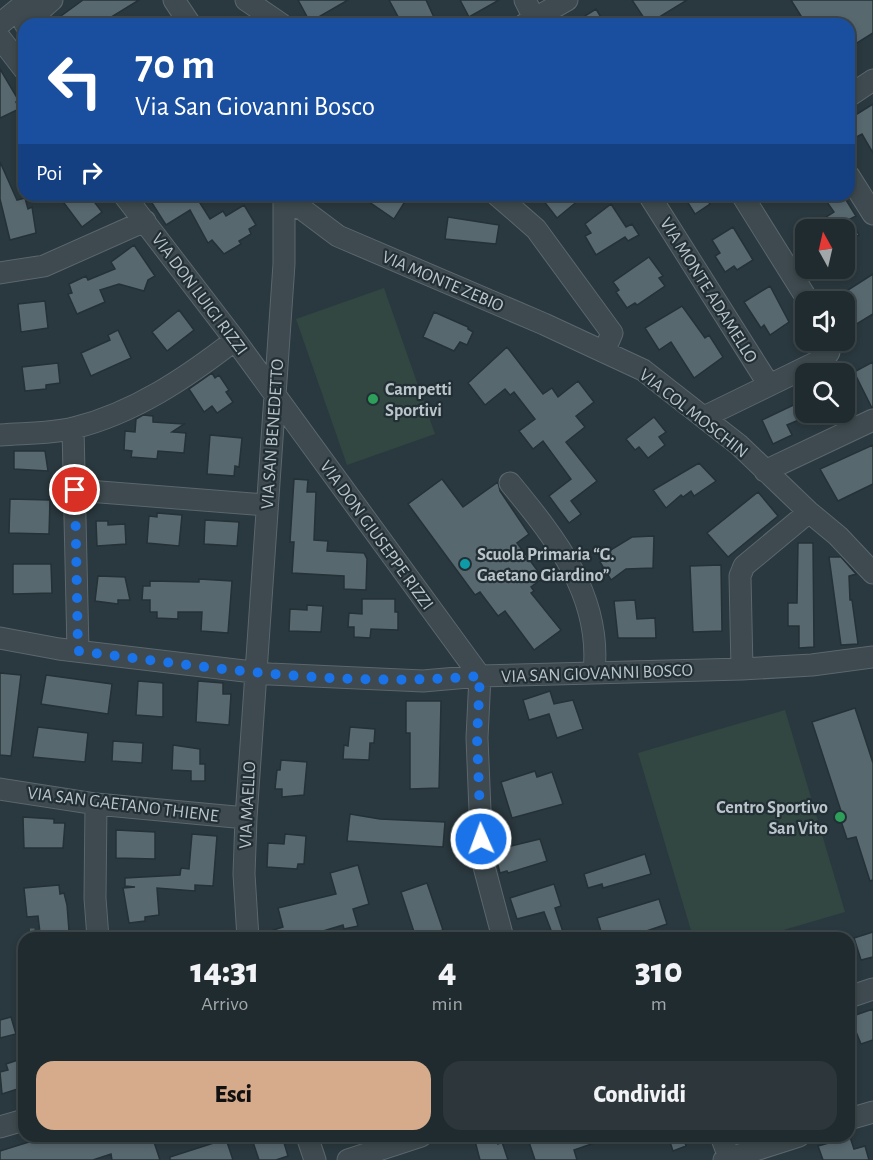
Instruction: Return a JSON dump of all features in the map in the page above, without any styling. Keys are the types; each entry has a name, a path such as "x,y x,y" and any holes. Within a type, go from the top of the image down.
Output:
{"street":[{"path":"1,38 29,0"},
{"path":"33,18 52,0"},
{"path":"174,0 186,18"},
{"path":"246,0 272,18"},
{"path":"530,17 567,0"},
{"path":"1,38 18,29"},
{"path":"1,38 18,61"},
{"path":"855,92 873,80"},
{"path":"855,186 873,214"},
{"name":"VIA DON LUIGI RIZZI","path":"129,201 274,394"},
{"name":"VIA SAN BENEDETTO","path":"254,672 267,506 285,201"},
{"name":"VIA MONTE ZEBIO","path":"288,201 347,241 604,352"},
{"path":"504,201 536,229 612,333 604,352"},
{"name":"VIA MONTE ADAMELLO","path":"653,201 769,385"},
{"path":"746,201 802,291"},
{"path":"0,273 44,266 145,221"},
{"path":"0,435 73,428 116,414 174,384 235,340"},
{"path":"704,417 825,358 829,351"},
{"name":"VIA COL MOSCHIN","path":"604,352 643,370 739,445 808,512 838,536 873,573"},
{"name":"VIA DON GIUSEPPE RIZZI","path":"274,394 480,676"},
{"path":"765,471 873,420"},
{"path":"73,428 78,651"},
{"path":"510,483 566,558 588,601 596,653 594,672"},
{"path":"75,490 267,506"},
{"path":"742,669 740,576 744,566 808,512"},
{"name":"VIA SAN GIOVANNI BOSCO","path":"0,638 78,651 254,672 423,681 480,676 742,669 812,665 873,657"},
{"name":"VIA MAELLO","path":"248,932 245,884 246,818 254,672"},
{"path":"480,676 477,738 482,859 501,932"},
{"name":"VIA SAN GAETANO THIENE","path":"0,789 96,804 246,818"},
{"path":"96,804 98,932"},
{"path":"855,995 873,989"},
{"path":"855,1117 873,1112"},
{"path":"0,1127 18,1122"},
{"path":"309,1142 315,1160"},
{"path":"348,1160 403,1142"},
{"path":"723,1142 727,1159 780,1142"}],"green space":[{"name":"Campetti Sportivi","path":"384,288 435,434 347,465 296,319"},
{"path":"785,710 845,912 776,932 692,932 638,753"}],"building":[{"path":"83,0 139,0 110,18 58,18"},
{"path":"298,0 348,0 317,18 308,18"},
{"path":"389,0 426,0 434,18 399,18"},
{"path":"460,0 499,0 469,17"},
{"path":"632,0 687,0 658,18 644,18"},
{"path":"791,0 873,0 873,33 855,44 855,18 802,18"},
{"path":"596,9 601,18 582,18"},
{"path":"0,69 18,99 16,102 18,109 0,118"},
{"path":"873,104 873,153 862,134 855,138 855,115"},
{"path":"0,162 17,200 26,201 28,209 32,207 36,233 10,240 0,199"},
{"path":"62,201 94,201 102,212 82,227"},
{"path":"155,201 199,201 210,219 223,211 226,216 244,205 256,225 249,229 251,234 239,241 241,244 224,254 212,240 208,243 190,210 166,225 152,203"},
{"path":"368,201 405,201 394,219"},
{"path":"544,201 578,201 557,218"},
{"path":"687,201 708,201 710,204 695,214"},
{"path":"826,201 847,201 856,216 850,219 823,219 834,212"},
{"path":"611,204 626,227 632,224 639,235 628,241 625,237 596,255 585,236 591,233 585,224"},
{"path":"448,217 499,225 496,244 445,239"},
{"path":"733,227 753,260 737,270 734,266 725,272 715,256 720,253 712,240"},
{"path":"134,245 155,276 148,280 144,291 119,284 100,290 105,302 77,314 68,294 72,293 69,284 86,276 88,280 115,269 111,262"},
{"path":"649,257 663,276 659,278 665,286 637,305 635,303 627,308 616,292 619,290 613,282"},
{"path":"873,274 873,314 855,325 855,291 848,290"},
{"path":"770,286 789,322 770,335 764,325 761,328 744,302"},
{"path":"45,301 48,328 21,332 18,304"},
{"path":"682,306 705,338 709,335 723,357 694,378 671,342 659,350 645,328"},
{"path":"179,310 194,330 167,351 152,332"},
{"path":"434,312 468,327 473,332 467,345 460,342 454,351 423,337"},
{"path":"118,330 131,358 91,376 81,353 110,340 108,335"},
{"path":"507,347 543,394 552,388 558,397 578,381 594,402 576,416 585,427 566,442 597,481 571,501 581,514 569,523 549,496 571,479 543,441 533,449 519,431 535,419 514,392 510,395 505,389 485,405 468,383"},
{"path":"873,362 872,408 855,374 855,371"},
{"path":"58,363 60,383 46,385 46,389 25,391 22,367"},
{"path":"212,373 215,378 219,375 229,390 226,392 233,402 217,413 212,406 204,412 189,389"},
{"path":"795,404 795,422 787,425 792,435 773,444 762,420"},
{"path":"143,415 153,416 153,422 184,424 172,432 186,433 184,453 158,451 157,459 131,457 132,451 124,450 125,431 135,432 136,419"},
{"path":"654,417 666,432 659,437 665,445 648,458 639,447 635,450 626,439"},
{"path":"210,435 242,438 239,467 235,466 234,476 207,474"},
{"path":"873,445 873,484 838,501 820,469"},
{"path":"14,451 45,451 48,471 14,469"},
{"path":"699,463 716,481 694,496 691,491 683,497 681,495 666,508 653,490"},
{"path":"294,479 308,480 307,492 316,492 314,540 328,541 327,551 364,553 367,559 366,590 344,589 344,576 292,573 294,542 290,542"},
{"name":"Scuola Primaria “G. Gaetano Giardino”","path":"442,479 463,507 498,482 500,491 529,534 517,543 543,578 531,587 534,591 531,593 561,630 534,650 505,611 498,616 480,592 475,595 408,504"},
{"path":"758,492 778,516 728,557 707,533"},
{"path":"10,499 50,500 49,534 9,533"},
{"path":"157,513 182,515 179,546 147,543 149,516 157,517"},
{"path":"205,520 239,522 237,546 204,544"},
{"path":"96,521 108,521 108,525 125,524 126,544 97,546"},
{"path":"654,536 653,568 626,569 611,580 600,562 611,556 609,551 632,537"},
{"path":"798,543 813,543 814,647 799,648 799,626 788,626 788,603 797,603"},
{"path":"829,557 841,557 856,574 849,576 850,600 852,600 858,644 841,645"},
{"path":"13,564 51,564 52,593 13,594"},
{"path":"721,565 722,631 693,632 690,566"},
{"path":"98,576 125,577 130,600 118,600 118,604 95,601"},
{"path":"199,579 232,581 228,633 201,631 202,612 178,612 178,619 157,618 157,612 150,612 150,600 142,600 143,586 150,586 150,581 199,582"},
{"path":"362,599 395,599 398,630 371,629 370,638 354,637 354,627 348,627 349,613 362,614"},
{"path":"635,600 637,619 655,618 656,638 618,638 614,601"},
{"path":"307,605 323,606 321,632 289,631 290,609 307,610"},
{"path":"0,673 21,675 11,756 0,755"},
{"path":"46,675 112,684 108,714 41,704"},
{"path":"138,681 163,683 163,717 136,715"},
{"path":"198,681 223,683 223,694 231,694 229,725 196,722"},
{"path":"550,691 554,704 573,700 583,729 557,738 549,714 529,720 523,700"},
{"path":"406,701 441,701 439,788 410,789 410,733 406,733"},
{"path":"855,708 873,763 873,880 870,881 856,837 847,839 839,815 842,814 812,722"},
{"path":"38,727 88,733 85,762 33,757"},
{"path":"350,727 375,729 374,743 370,743 369,760 343,759 344,745 348,746"},
{"path":"113,741 143,743 142,763 112,761"},
{"path":"173,745 200,749 200,764 205,764 205,781 191,781 191,771 172,770"},
{"path":"281,760 307,762 304,795 282,797 282,789 275,789 277,770 280,770"},
{"path":"535,771 537,777 552,772 563,804 512,818 501,782"},
{"path":"350,814 380,819 445,822 443,847 347,841"},
{"path":"23,817 54,819 54,823 65,823 63,848 24,848"},
{"path":"116,830 155,832 155,859 116,858"},
{"path":"192,834 217,836 213,886 195,885 195,891 157,888 159,915 145,917 145,921 129,923 123,888 135,887 125,886 125,878 180,875 181,868 189,869"},
{"path":"285,834 306,836 304,864 298,864 297,869 267,867 268,843 284,844"},
{"path":"540,839 547,861 508,873 507,871 500,873 494,850"},
{"path":"645,854 651,874 603,888 602,884 588,888 584,874"},
{"path":"358,865 369,904 353,909 358,926 344,929 343,925 320,932 267,932 283,927 278,908 336,894 330,873"},
{"path":"427,883 443,930 414,932 401,892"},
{"path":"554,884 561,906 555,908 563,932 552,932 544,912 517,919 510,898"},
{"path":"59,885 60,894 64,893 67,905 69,931 40,932 38,916 27,917 24,888"},
{"path":"659,899 667,924 644,932 601,932 597,918"},
{"path":"873,932 873,957 861,960 855,938"},
{"path":"873,1009 873,1040 861,1044 855,1029 855,1015"},
{"path":"11,1017 16,1034 0,1038 0,1020"},
{"path":"18,1060 18,1089 2,1094 0,1072 8,1070 6,1064"},
{"path":"29,1142 154,1142 160,1160 112,1160 111,1154 93,1160 0,1160 0,1151"},
{"path":"217,1142 227,1142 233,1160 170,1160 170,1157"},
{"path":"253,1142 284,1142 288,1156 276,1160 259,1160"},
{"path":"475,1142 497,1142 498,1144 502,1142 508,1160 480,1160"},
{"path":"529,1142 597,1142 574,1150 577,1160 535,1160"},
{"path":"670,1142 685,1142 686,1146 673,1151"},
{"path":"832,1142 852,1142 854,1149 865,1146 869,1160 823,1160 818,1146"}],"place":[{"name":"Campetti Sportivi","path":"373,399"},
{"name":"Scuola Primaria “G. Gaetano Giardino”","path":"465,564"},
{"name":"Centro Sportivo San Vito","path":"840,817"}],"route":[{"path":"75,490 78,651 295,676 423,681 480,676 477,738 481,839"}]}
